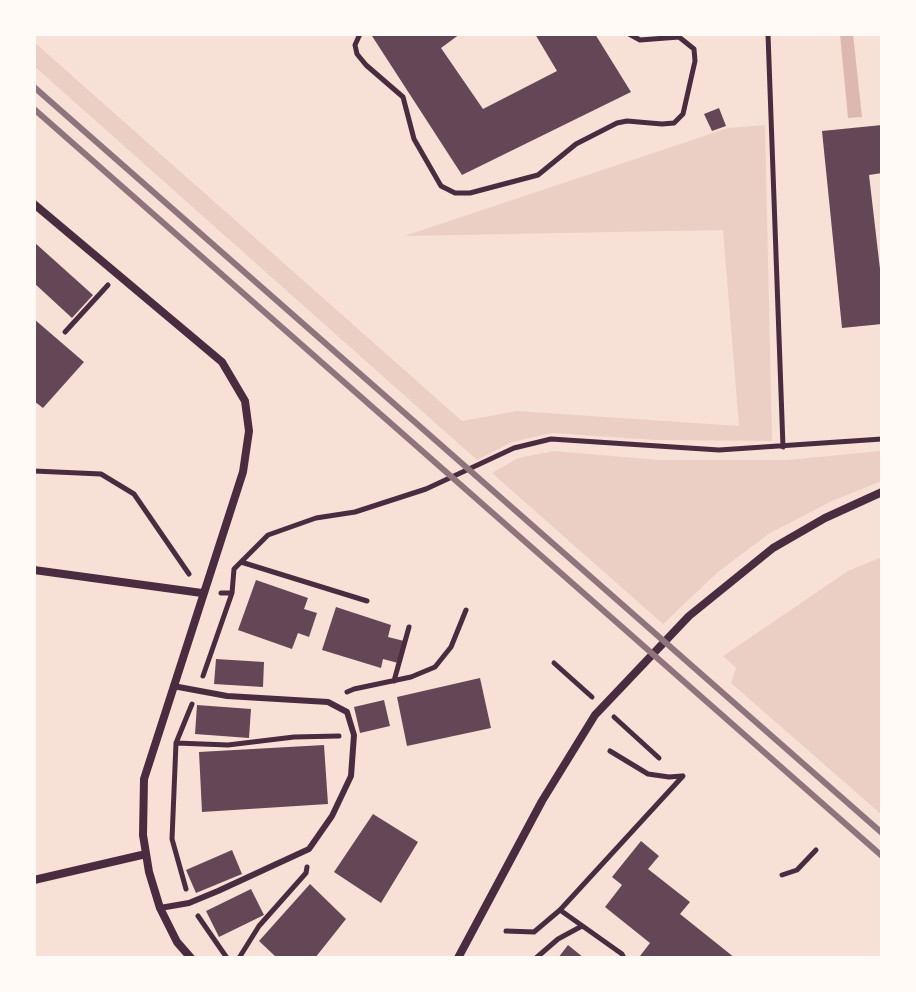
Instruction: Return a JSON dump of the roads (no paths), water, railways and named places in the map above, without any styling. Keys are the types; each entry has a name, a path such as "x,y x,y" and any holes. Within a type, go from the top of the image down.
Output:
{"street":[{"path":"34,204 222,362 245,401 249,431 243,472 144,779 143,835 149,872 160,908 177,942 191,958"},
{"path":"458,958 542,801 595,715 689,616 773,548 825,518 882,492"},
{"path":"34,570 202,593"},
{"path":"34,880 146,854"}],"lane":[{"path":"160,908 189,903 309,849 332,816 351,776 354,735 347,712 328,702 227,696 172,686"}],"railway":[{"path":"34,87 882,833"},
{"path":"34,109 882,856"}]}
